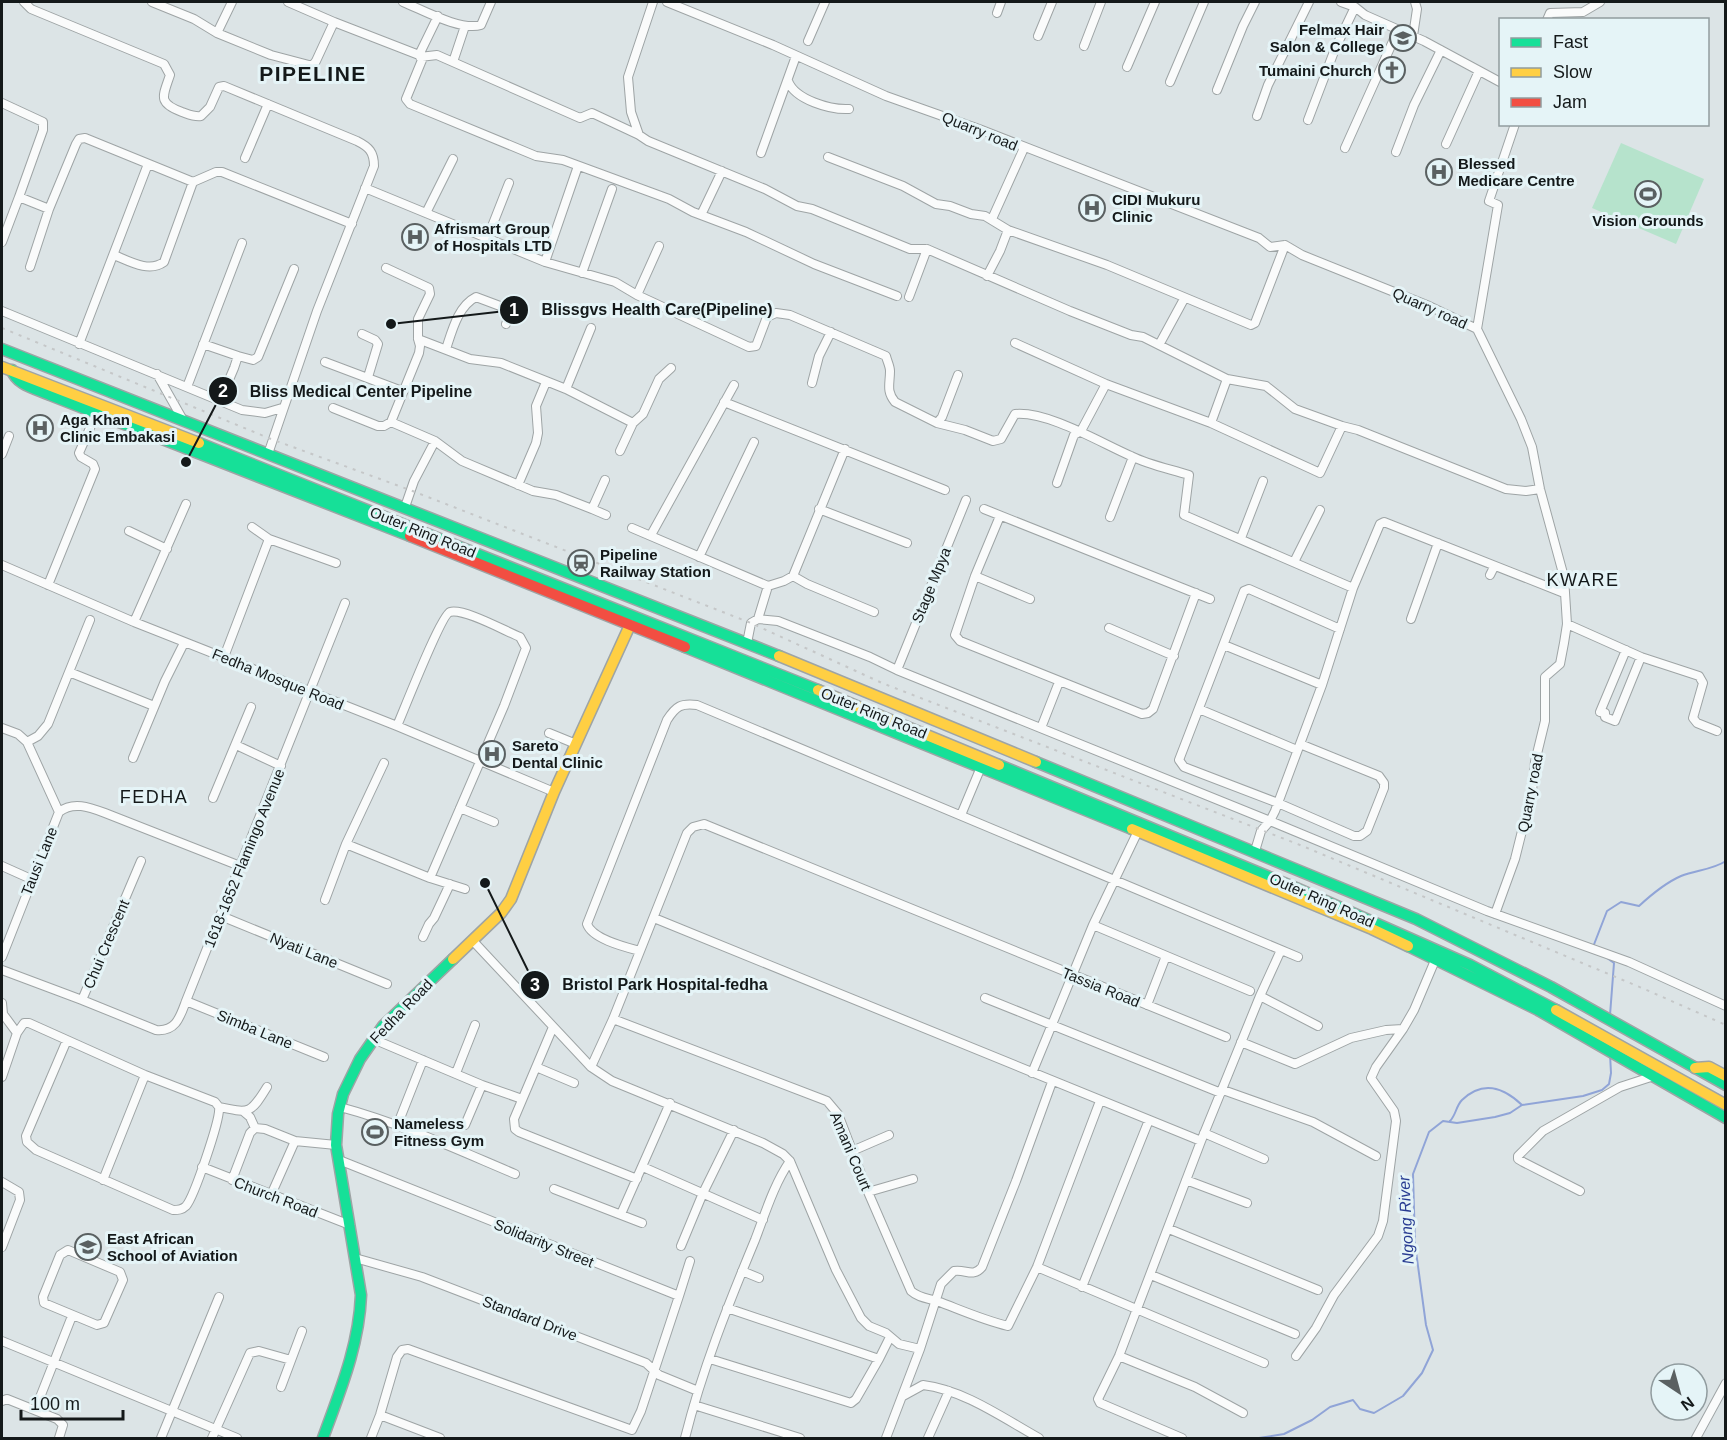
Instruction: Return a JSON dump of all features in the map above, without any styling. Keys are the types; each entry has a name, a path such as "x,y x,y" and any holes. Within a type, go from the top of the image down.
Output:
{"main road":[{"name":"Outer Ring Road","path":"2,349 747,643 1416,919 1509,965 1725,1085"},
{"name":"Outer Ring Road","path":"7,372 225,453 459,552 805,685 1181,839 1389,929 1525,993 1642,1063 1725,1104"},
{"path":"7,372 21,382 50,395 459,552 1138,831 1372,929 1592,1035"},
{"name":"Fedha Road","path":"326,1438 360,1329 361,1295 336,1144 343,1094 351,1074 373,1039 393,1015 473,940 511,899 554,792 630,624"},
{"path":"1372,929 1389,929"},
{"path":"1525,993 1532,1007"},
{"path":"1642,1063 1654,1076 1725,1118"},
{"name":"Outer Ring Road","path":"1695,1068 1708,1067 1725,1076"}],"street":[{"path":"24,2 32,9 164,64 170,75 163,95 164,101 171,108 201,117 210,107 219,87 224,86 367,146 374,153 374,166 317,311 268,454"},
{"path":"152,2 194,19 217,33 271,55 311,66 316,61 334,22"},
{"path":"217,33 232,2"},
{"path":"288,2 420,56 437,55 580,117 592,113 654,144 722,171 797,206 812,208 910,249 927,249 1070,311 1131,335 1143,337 1227,379 1266,386 1295,409 1358,430 1506,489 1526,491 1540,489"},
{"path":"403,2 472,28 481,25 491,2"},
{"path":"639,135 631,111 628,77 653,2"},
{"name":"Quarry road","path":"667,2 886,96 917,105 1258,238 1270,247 1285,245 1302,255 1429,306 1477,329 1521,419 1532,447 1540,489 1564,577 1567,624 1560,664 1545,677 1545,721 1535,762 1532,791 1515,859 1495,914"},
{"path":"808,41 825,2"},
{"path":"997,13 1001,2"},
{"path":"1038,36 1052,2"},
{"path":"1084,46 1101,2"},
{"path":"1127,67 1155,2"},
{"path":"1170,82 1204,2"},
{"path":"1216,90 1255,2"},
{"path":"1257,116 1268,85 1309,2"},
{"path":"1341,2 1441,50 1499,81"},
{"path":"1413,36 1417,9 1414,2"},
{"path":"1548,18 1550,13 1583,12 1600,2"},
{"path":"1308,120 1335,49 1355,7"},
{"path":"438,16 420,56 422,60 405,99 410,104 536,156 563,159 669,200 746,232 814,264 897,296"},
{"path":"453,62 465,26"},
{"path":"1346,148 1398,30"},
{"path":"1396,152 1414,105 1441,50"},
{"path":"761,153 796,56"},
{"path":"1446,144 1479,71"},
{"path":"788,81 790,88 797,93 841,110 849,109"},
{"path":"2,103 41,120 44,126 2,242"},
{"path":"244,158 268,104"},
{"path":"1477,329 1498,205 1489,201 1514,126"},
{"path":"30,267 49,209 79,139 85,138 193,182 216,172 222,172 352,224"},
{"path":"992,219 1023,148"},
{"path":"828,157 903,186 936,204 985,216 1008,230 1107,265 1251,325 1254,324 1285,245"},
{"path":"426,213 453,159"},
{"path":"79,344 148,164"},
{"path":"545,262 578,166"},
{"path":"701,215 722,171"},
{"path":"114,255 144,266 155,267 164,262 193,182"},
{"path":"487,239 509,183"},
{"path":"365,188 545,262 615,282 637,295 749,347 756,346 767,317 776,313 790,315 886,356 890,370 888,387 895,402 937,423 965,430 993,441 1001,439 1012,417 1018,413 1081,431 1133,458 1189,475 1184,515 1353,588"},
{"path":"582,273 612,189"},
{"path":"19,197 49,209"},
{"path":"987,276 1000,252 1008,230"},
{"path":"187,387 242,243"},
{"path":"637,295 659,246"},
{"path":"909,297 927,249"},
{"path":"333,408 378,426 391,422 419,353 418,319 429,294 429,288 386,268"},
{"path":"202,344 253,360 258,357 294,269"},
{"path":"446,349 460,312 471,299 476,297 508,309 510,314 506,324"},
{"path":"1159,345 1184,299"},
{"path":"2,311 242,410 265,413 282,408"},
{"path":"566,389 591,328"},
{"path":"812,383 819,356 831,332"},
{"path":"362,334 375,340 378,344 369,377"},
{"path":"418,339 470,359 501,363 566,389 633,423"},
{"path":"1015,343 1106,384 1211,423 1320,473 1342,426"},
{"path":"220,401 238,356"},
{"path":"325,362 402,391"},
{"path":"620,451 633,423 643,414 659,380 671,368"},
{"path":"156,374 183,420"},
{"path":"937,423 942,417 958,375"},
{"path":"1211,423 1227,379"},
{"path":"518,485 536,443 538,433 536,406 546,382"},
{"path":"1057,483 1074,435 1081,431 1106,384"},
{"path":"651,535 734,385"},
{"path":"724,402 945,490"},
{"path":"48,585 94,469 93,464 81,457 79,453 97,412"},
{"path":"391,422 435,441 462,461 541,494 556,495 606,515"},
{"path":"2,454 9,436"},
{"path":"405,507 414,481 435,441"},
{"path":"699,557 754,442"},
{"path":"632,528 768,586 784,581 793,576 845,449"},
{"path":"1110,517 1133,458"},
{"path":"592,509 605,480"},
{"path":"1241,538 1263,481"},
{"name":"Stage Mpya","path":"897,670 966,500"},
{"path":"134,622 186,504"},
{"path":"819,509 907,543"},
{"path":"984,509 1209,599"},
{"path":"1294,562 1320,510"},
{"path":"1000,516 955,630 956,638 1059,682 1142,714 1149,713 1174,656 1196,593"},
{"path":"1255,851 1261,831 1270,821 1278,803 1322,685 1353,588 1380,524 1387,523 1494,567 1564,592"},
{"path":"252,527 269,539 336,563"},
{"path":"129,531 167,549"},
{"path":"224,657 269,539"},
{"path":"1411,619 1438,543"},
{"name":"Fedha Mosque Road","path":"2,565 184,643 397,726 554,792"},
{"path":"1490,575 1494,567"},
{"path":"793,576 874,612"},
{"path":"975,576 1030,599"},
{"path":"758,619 768,586"},
{"path":"1199,709 1379,776 1384,783 1384,788 1367,831 1360,836 1354,836 1278,803 1184,767 1179,760 1244,591 1247,590 1340,629"},
{"name":"1618-1652 Flamingo Avenue","path":"177,1024 345,603"},
{"path":"397,726 445,617 452,612 463,613 520,637 526,648 430,878"},
{"path":"747,643 751,623 758,619 778,621 1495,914 1648,970 1725,1006"},
{"path":"27,742 38,736 48,724 90,620"},
{"path":"1567,624 1641,657 1699,676 1704,683 1693,718 1697,723 1718,731"},
{"path":"1109,628 1174,656"},
{"path":"133,758 154,706 184,643"},
{"path":"1224,645 1322,685"},
{"path":"1626,650 1600,712 1615,722 1641,657"},
{"path":"69,672 154,706"},
{"path":"1041,728 1059,682"},
{"path":"640,951 616,944 594,933 587,924 667,720 675,708 680,705 698,705 1298,957"},
{"path":"213,798 251,707"},
{"path":"2,728 18,734 27,742 59,812"},
{"path":"549,733 576,744"},
{"path":"236,745 281,766"},
{"path":"325,900 346,844 384,763"},
{"path":"961,815 981,767"},
{"name":"Tausi Lane","path":"2,957 59,812 66,807 87,807 240,866"},
{"path":"460,808 494,822"},
{"name":"Tassia Road","path":"654,918 687,833 693,827 704,824 1226,1037"},
{"path":"1032,1073 1093,925 1138,831"},
{"path":"346,844 430,878 465,889"},
{"name":"Chui Crescent","path":"141,861 82,1000 156,1030 164,1031 177,1024"},
{"path":"2,866 31,879"},
{"path":"423,937 450,884"},
{"name":"Nyati Lane","path":"221,916 387,984"},
{"path":"591,1067 654,918 1100,1101 1264,1159"},
{"path":"1093,925 1250,991"},
{"path":"473,940 591,1067 612,1081 763,1143 790,1161 836,1270 861,1317 869,1326 899,1344 920,1349"},
{"path":"1182,1438 1099,1401 1151,1275 1202,1137 1281,950"},
{"path":"1147,1005 1166,956"},
{"path":"1296,1356 1316,1328 1334,1295 1378,1236 1388,1193 1396,1121 1394,1111 1371,1078 1414,1010 1436,958"},
{"path":"2,970 82,1000"},
{"path":"1260,996 1318,1026"},
{"path":"985,998 1222,1091 1313,1122 1376,1156"},
{"name":"Simba Lane","path":"186,1001 324,1057"},
{"path":"2,1003 3,1014 17,1033"},
{"name":"Amani Court","path":"613,1019 827,1101 838,1114 908,1286 919,1297 1008,1326 1036,1267"},
{"path":"2,1077 17,1033 24,1023 29,1023 67,1040 145,1075 215,1102 219,1107 219,1120 188,1203 179,1210 173,1210 103,1180 36,1150 27,1142 26,1136 67,1040"},
{"path":"456,1073 475,1025"},
{"path":"553,1027 514,1119 515,1129 636,1179"},
{"path":"1241,1042 1295,1064 1351,1038 1386,1030 1403,1029"},
{"path":"373,1039 482,1086 522,1099"},
{"path":"397,1126 423,1060"},
{"path":"536,1067 574,1083"},
{"path":"103,1180 145,1075"},
{"path":"1580,1191 1523,1162 1518,1159 1518,1156 1543,1131 1620,1087 1654,1076"},
{"path":"886,1438 920,1349 941,1284 950,1273 959,1270 972,1274 978,1272 982,1266 1052,1082"},
{"path":"465,1125 482,1086"},
{"path":"244,1112 255,1106 267,1087"},
{"path":"1100,1101 1036,1267 1264,1363"},
{"path":"621,1214 670,1103"},
{"path":"219,1107 244,1112 250,1117 255,1128"},
{"path":"340,1107 397,1126 515,1174"},
{"path":"1082,1287 1149,1120"},
{"path":"255,1128 265,1129 295,1141 336,1144"},
{"path":"232,1180 250,1133 255,1128"},
{"path":"681,1246 703,1193 734,1130"},
{"path":"852,1151 889,1135"},
{"path":"272,1195 295,1141"},
{"name":"Solidarity Street","path":"339,1160 679,1296"},
{"path":"686,1438 698,1391 727,1308 776,1188 790,1161"},
{"name":"Church Road","path":"202,1167 350,1225"},
{"path":"643,1167 763,1220"},
{"path":"868,1192 914,1179"},
{"path":"1186,1180 1246,1203"},
{"path":"2,1182 19,1192 20,1200 2,1247"},
{"path":"554,1189 642,1223"},
{"path":"1168,1229 1318,1290"},
{"path":"68,1250 120,1272 123,1280 104,1323 97,1325 72,1316 46,1304 43,1299 60,1255 68,1250"},
{"name":"Standard Drive","path":"355,1258 422,1277 646,1363 659,1375 698,1391"},
{"path":"372,1438 397,1357 402,1350 408,1349 631,1435 690,1261"},
{"path":"742,1271 759,1278"},
{"path":"1151,1275 1295,1334"},
{"path":"161,1438 219,1297"},
{"path":"727,1308 879,1359"},
{"path":"35,1410 72,1316"},
{"path":"281,1387 302,1331"},
{"path":"710,1359 851,1403 856,1400 890,1337"},
{"path":"2,1341 237,1438"},
{"path":"212,1438 250,1353 259,1351 291,1360"},
{"path":"1119,1356 1195,1387 1243,1413"},
{"path":"1696,1438 1725,1383"},
{"path":"903,1396 923,1385 949,1391 969,1399 1039,1438"},
{"path":"931,1437 949,1391"},
{"path":"2,1401 7,1399 61,1422 63,1429 59,1438"},
{"path":"694,1405 800,1438"},
{"path":"380,1415 440,1438"}],"green space":[{"name":"Vision Grounds","path":"1621,143 1704,179 1676,244 1592,208"}],"waterway":[{"name":"Ngong River","path":"1593,947 1607,911 1621,902 1639,906 1675,879 1726,861"},
{"name":"Ngong River","path":"1607,958 1614,963 1610,1015"},
{"name":"Ngong River","path":"1259,1438 1284,1434 1312,1420 1330,1407 1353,1400 1360,1409 1374,1413 1403,1396 1422,1373 1433,1350 1426,1325 1415,1244 1413,1174 1429,1132 1443,1121 1457,1123 1495,1117 1510,1113 1522,1105 1583,1096 1602,1090 1609,1084 1610,1054"},
{"path":"1450,1121 1462,1100 1485,1088 1500,1090 1522,1105"}],"railway":[{"path":"2,328 271,439 410,490 751,623 882,683 1300,845 1726,1025"}],"traffic: fast":[{"path":"2,349 779,656"},
{"path":"12,370 22,383 33,388 410,536"},
{"path":"199,443 818,690"},
{"path":"685,647 1132,829"},
{"path":"1036,762 1416,919 1551,987 1726,1085"},
{"path":"999,765 1296,888 1470,965 1556,1010"},
{"path":"1408,946 1538,1010 1726,1118"},
{"path":"323,1438 353,1350 361,1295 336,1145 338,1114 343,1094 360,1059 383,1026 453,959"}],"traffic: slow":[{"path":"2,367 199,443"},
{"path":"453,959 501,913 511,899 554,792 630,625"},
{"path":"779,656 1036,762"},
{"path":"818,690 999,765"},
{"path":"1132,829 1408,946"},
{"path":"1556,1010 1726,1105"},
{"path":"1695,1068 1709,1067 1726,1076"}],"traffic: jam":[{"path":"410,536 685,647"}],"place":[{"name":"Felmax Hair Salon & College","path":"1403,38"},
{"name":"Tumaini Church","path":"1392,70"},
{"name":"Blessed Medicare Centre","path":"1439,172"},
{"name":"Vision Grounds","path":"1648,194"},
{"name":"CIDI Mukuru Clinic","path":"1092,208"},
{"name":"Afrismart Group of Hospitals LTD","path":"415,237"},
{"name":"Blissgvs Health Care(Pipeline)","path":"391,324"},
{"name":"Aga Khan Clinic Embakasi","path":"40,428"},
{"name":"Bliss Medical Center Pipeline","path":"186,462"},
{"name":"Pipeline Railway Station","path":"581,563"},
{"name":"Sareto Dental Clinic","path":"492,754"},
{"name":"Bristol Park Hospital-fedha","path":"485,883"},
{"name":"Nameless Fitness Gym","path":"375,1132"},
{"name":"East African School of Aviation","path":"88,1247"}],"district":[{"name":"PIPELINE","path":"313,73"},
{"name":"KWARE","path":"1583,580"},
{"name":"FEDHA","path":"154,797"}]}
